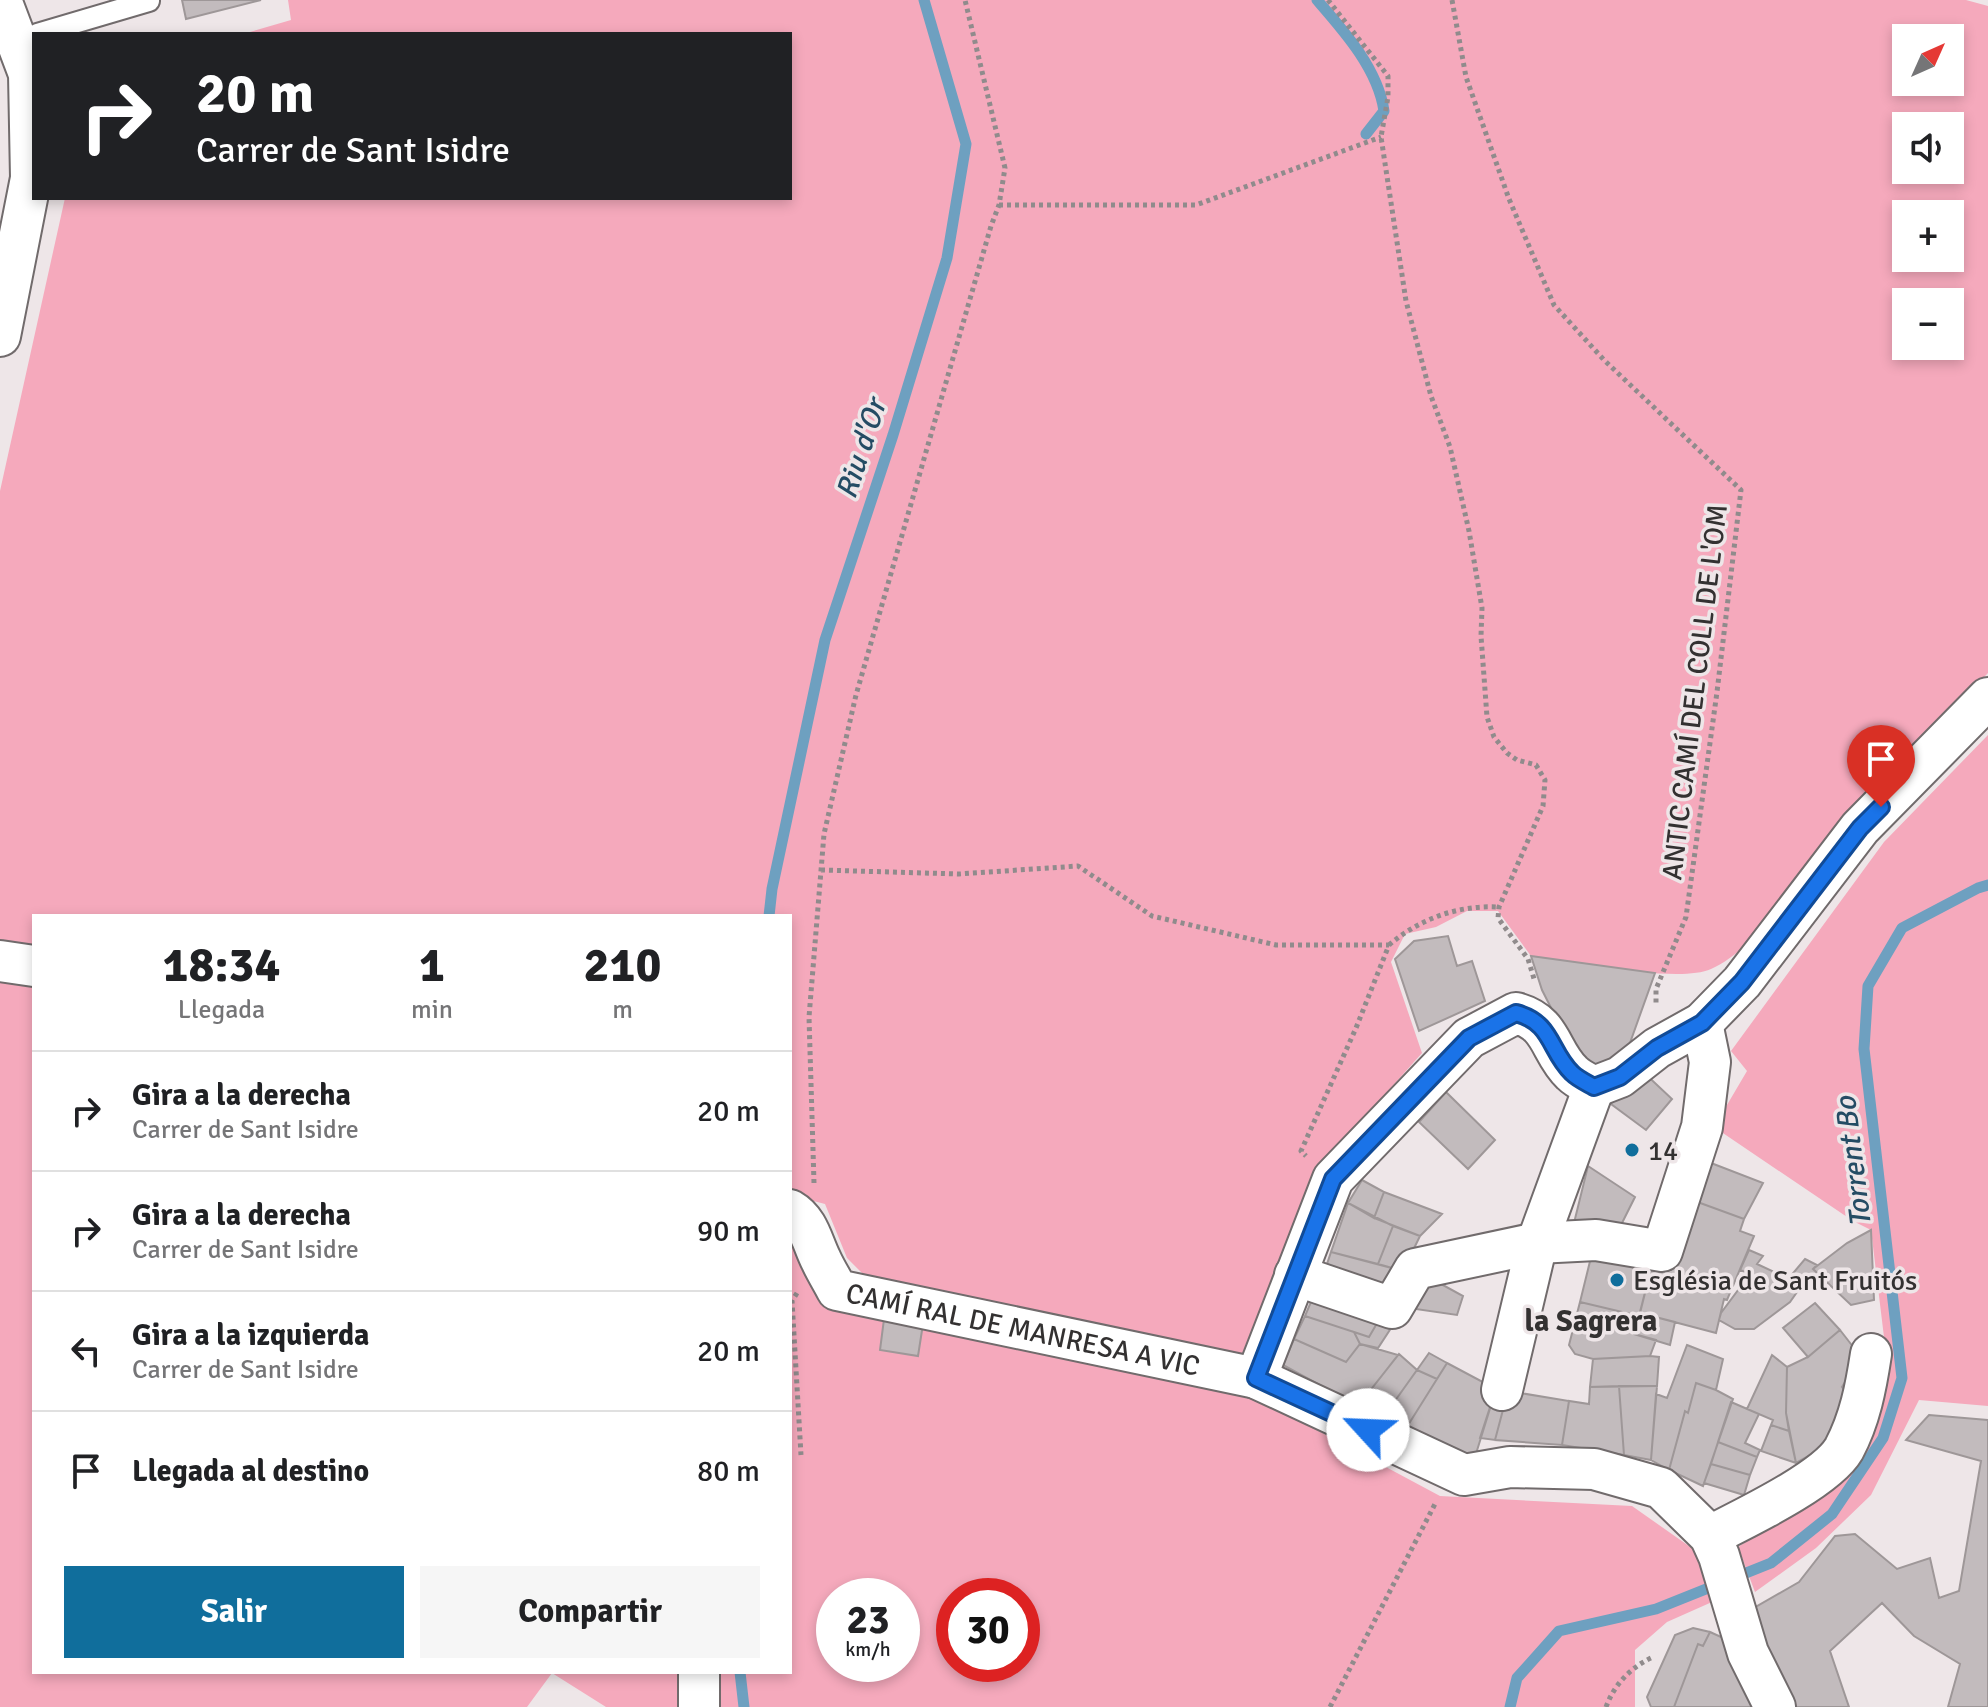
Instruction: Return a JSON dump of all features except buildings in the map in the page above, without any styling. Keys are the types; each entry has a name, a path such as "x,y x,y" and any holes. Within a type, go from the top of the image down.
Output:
{"street":[{"path":"0,336 31,178 29,36 1,0"},
{"path":"1502,1390 1542,1231 1594,1087 1620,1077 1657,1048 1702,1023 1742,982 1860,828 1988,698"},
{"path":"0,961 32,966"},
{"path":"1256,1378 1333,1179 1469,1038 1516,1013 1531,1017 1543,1026 1571,1073 1594,1087"},
{"path":"1295,1275 1392,1308 1415,1269 1542,1231 1662,1251 1702,1127 1710,1062 1702,1023"},
{"name":"CAMÍ RAL DE MANRESA A VIC","path":"795,1213 837,1290 1256,1378 1452,1470"},
{"path":"1714,1546 1809,1482 1842,1452 1864,1399 1871,1354"},
{"path":"1452,1470 1464,1475 1510,1467 1594,1469 1661,1488 1714,1546 1748,1653 1775,1707"},
{"path":"699,1674 699,1707"}],"lane":[{"path":"43,32 149,1"}],"path":[{"path":"795,1213 815,1190 809,1017 824,834 856,695 999,205 1005,168 965,0"},
{"path":"1328,0 1388,76 1381,137 1406,301 1431,396 1450,447 1469,531 1482,608 1487,717 1494,737 1507,753 1517,760 1536,765 1545,780 1543,806 1499,907 1498,918 1528,959 1537,985 1539,997 1531,1017"},
{"name":"ANTIC CAMÍ DEL COLL DE L'OM","path":"1452,0 1466,77 1509,199 1554,305 1604,360 1741,490 1686,917 1656,989 1657,1048"},
{"path":"999,205 1196,205 1381,137"},
{"path":"821,870 959,874 1078,866 1152,916 1276,945 1389,945"},
{"path":"1333,1179 1301,1151 1389,945 1409,928 1458,910 1479,906 1499,907"},
{"path":"801,1455 792,1301 820,1260"},
{"path":"1330,1707 1452,1470"},
{"path":"1606,1707 1612,1692 1637,1664 1651,1658"}],"shaded area":[{"path":"288,0 1966,0 1988,6 1988,673 1849,817 1786,900 1750,941 1711,969 1675,974 1531,956 1498,911 1467,911 1436,927 1405,934 1391,962 1422,1053 1315,1173 1242,1354 1220,1357 875,1286 847,1258 825,1204 798,1197 803,1265 835,1308 1147,1368 1242,1390 1440,1496 1632,1506 1696,1551 1712,1602 1667,1622 1635,1650 1635,1707 606,1707 554,1674 792,1674 792,914 32,914 32,1674 551,1674 527,1707 0,1707 0,491 65,200 792,200 792,32 250,32 291,20"},
{"path":"1988,735 1988,1406 1919,1400 1871,1495 1816,1548 1755,1592 1738,1547 1824,1493 1888,1370 1871,1230 1714,1127 1747,1071 1731,1051 1884,842"}],"waterway":[{"name":"Riu d'Or","path":"769,914 825,640 893,435 947,258 966,144 924,0"},
{"path":"1317,0 1358,51 1381,95 1384,111 1366,134"},
{"name":"Torrent Bo","path":"1510,1707 1517,1678 1559,1631 1656,1609 1771,1563 1832,1514 1883,1438 1902,1378 1864,1049 1868,986 1902,928 1988,885"},
{"name":"Riu d'Or","path":"740,1674 744,1707"}],"place":[{"name":"14","path":"1632,1150"},
{"name":"Església de Sant Fruitós","path":"1617,1280"}],"district":[{"name":"la Sagrera","path":"1591,1321"}],"route":[{"path":"1368,1430 1256,1378 1333,1179 1469,1038 1516,1013 1531,1017 1543,1026 1571,1073 1594,1087 1620,1077 1657,1048 1702,1023 1742,982 1860,828 1881,807"}]}
